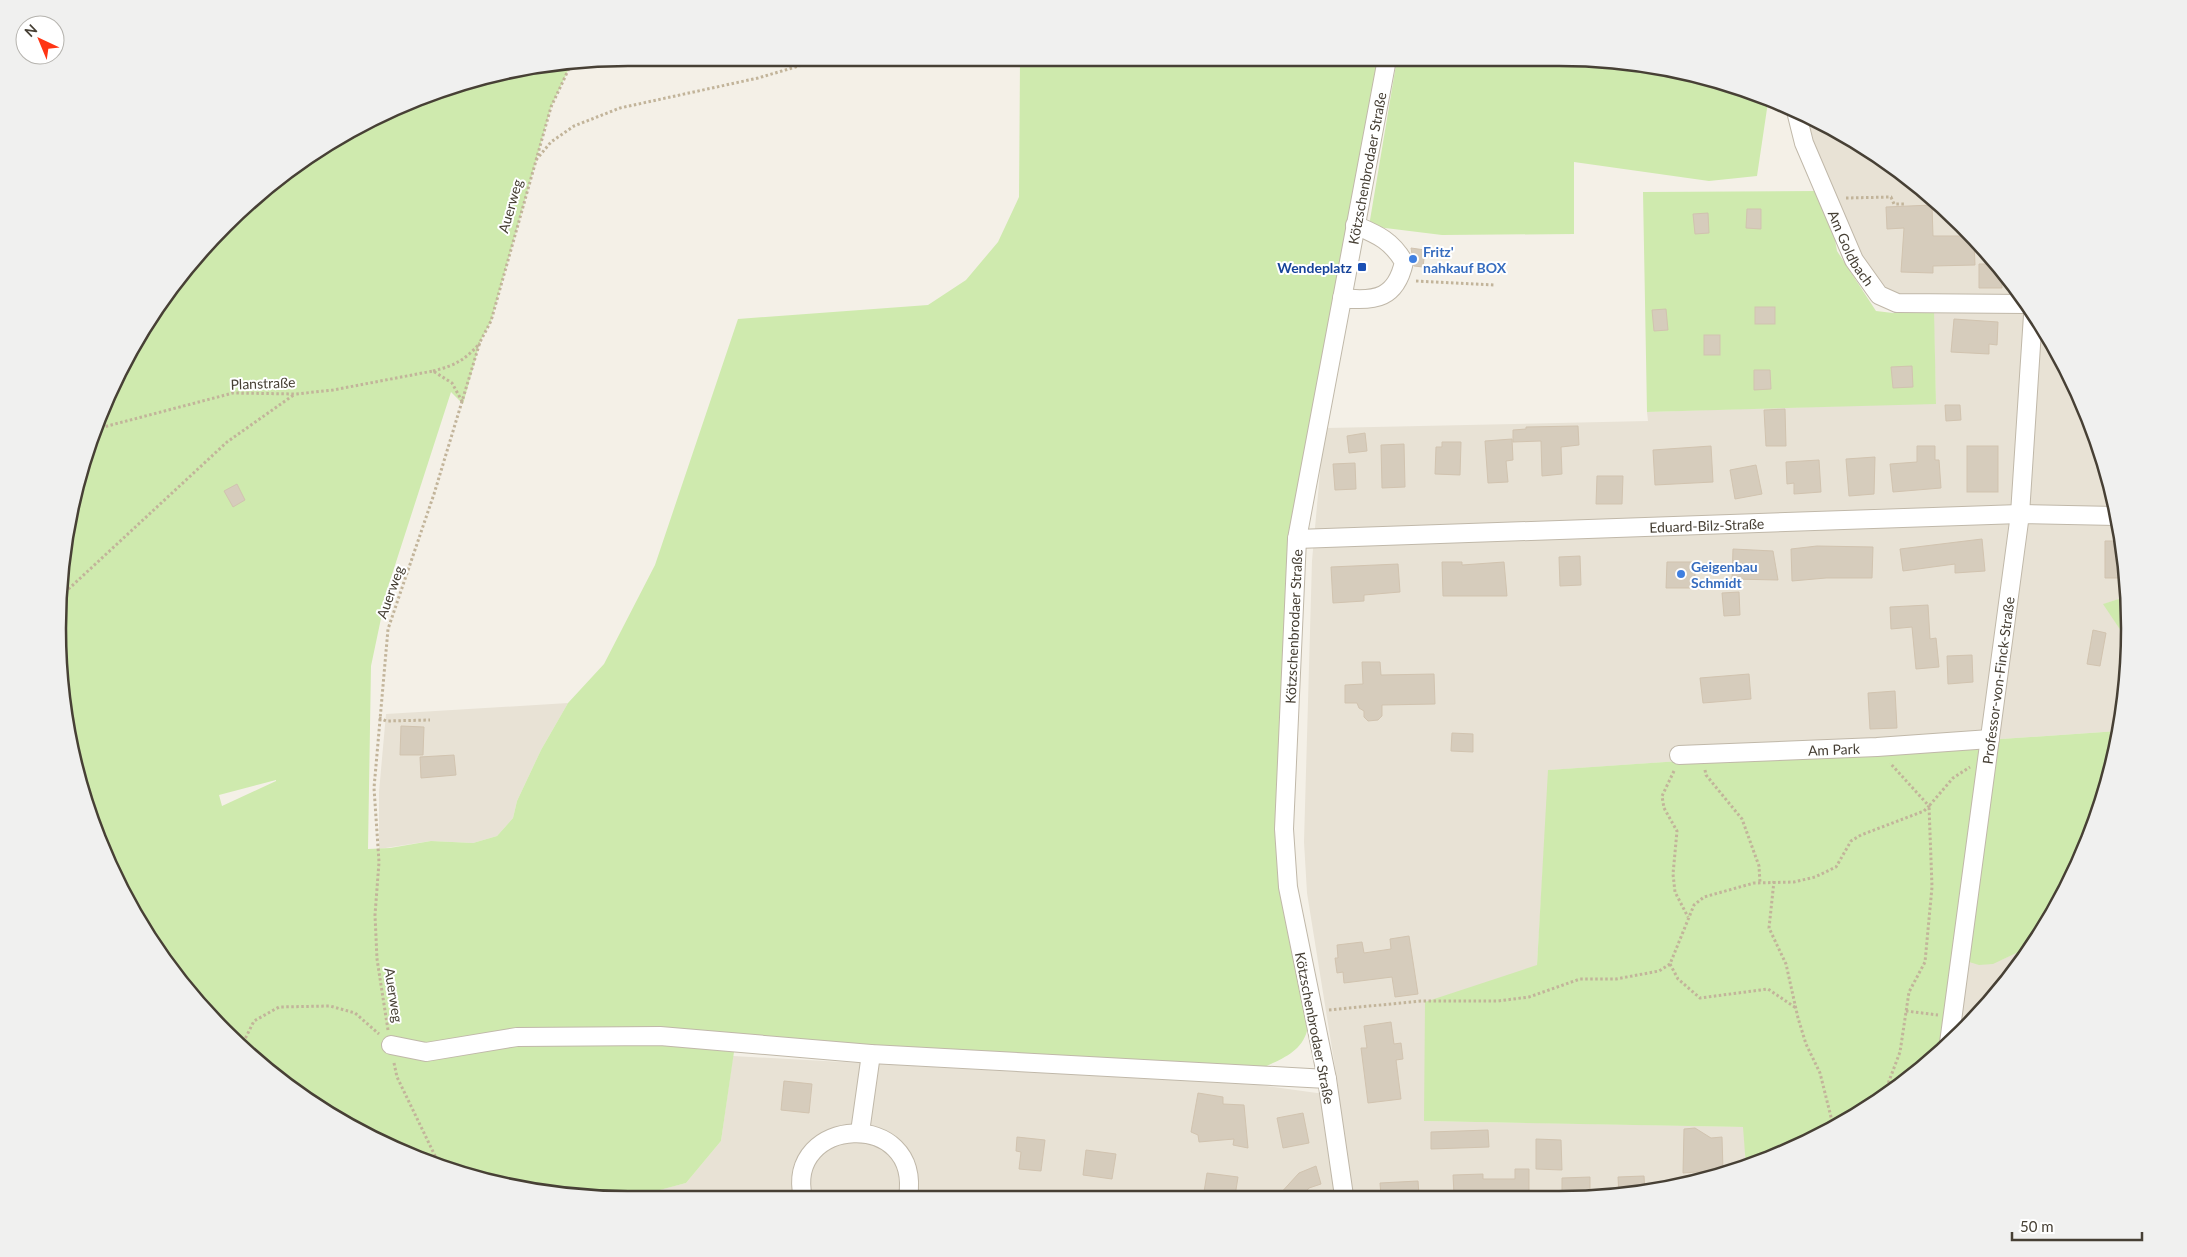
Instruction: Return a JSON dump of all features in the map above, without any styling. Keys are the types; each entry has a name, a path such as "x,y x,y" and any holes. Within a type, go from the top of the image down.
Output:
{"street":[{"name":"Kötzschenbrodaer Straße","path":"1343,1191 1327,1078 1288,887 1284,830 1297,539 1385,66"},
{"name":"Am Goldbach","path":"1799,120 1804,142 1828,198 1864,276 1879,294 1897,303 2025,314"},
{"path":"1342,298 1367,299 1388,293 1400,280 1404,262 1395,247 1381,236 1355,224"},
{"name":"Professor-von-Finck-Straße","path":"1950,1031 2020,514 2031,325"},
{"name":"Eduard-Bilz-Straße","path":"1297,539 2020,514 2109,516"},
{"name":"Am Park","path":"1679,755 1877,747 1990,739"},
{"path":"391,1045 426,1052 517,1037 660,1036 870,1054 1327,1078"},
{"path":"860,1132 870,1054"},
{"path":"801,1191 803,1171 811,1154 824,1141 841,1133 860,1132 877,1136 892,1146 903,1160 911,1191"}],"path":[{"path":"534,162 551,142 574,126 620,108 758,78 802,66"},
{"name":"Auerweg","path":"435,1156 397,1077 378,959 375,915 379,862 374,788 388,629 404,588 463,404 480,342 492,321 550,107 568,70"},
{"path":"1828,198 1891,197 1894,204 1906,204"},
{"path":"1400,280 1495,285"},
{"name":"Planstraße","path":"104,427 233,393 296,394 333,390 450,367 466,359 480,342"},
{"path":"432,371 452,384 463,404"},
{"path":"67,590 227,442 296,394"},
{"path":"379,718 386,721 430,720"},
{"path":"1877,747 1929,806 1932,887 1925,962 1908,992 1900,1052 1888,1084"},
{"path":"1702,754 1706,775 1742,819 1759,866 1760,883"},
{"path":"1679,755 1662,796 1664,808 1677,831 1673,874 1675,892 1688,918"},
{"path":"1313,1012 1422,1001 1498,1002 1519,996 1529,997 1580,979 1616,979 1659,972 1670,964 1694,905 1704,898 1760,883 1774,881 1794,882 1814,877 1836,867 1851,841 1861,835 1924,811 1940,791 1966,768 1986,764"},
{"path":"1774,881 1769,928 1786,964 1806,1044 1820,1073 1832,1119"},
{"path":"1670,964 1678,979 1700,998 1768,989 1796,1008"},
{"path":"245,1039 254,1021 279,1006 330,1006 355,1012 391,1045"},
{"path":"1906,1011 1952,1016"}],"shaded area":[{"path":"1810,125 1871,161 1901,182 1929,206 1956,231 2005,286 2045,347 2078,413 2102,483 2116,555 2120,599 2104,604 2121,631 2120,665 2111,731 1549,770 1537,965 1425,1121 1744,1127 1746,1159 1704,1172 1668,1180 1595,1190 655,1191 686,1183 721,1141 733,1056 1260,1085 1317,1093 1339,1092 1307,893 1304,842 1312,561 1321,461 1327,428 1648,421 1647,412 1936,403 1933,294 1899,297 1878,284 1861,260 1816,150"},
{"path":"568,703 541,750 517,801 513,818 497,836 473,843 431,841 379,849 379,792 386,714"},
{"path":"2018,952 2005,971 1956,1026 1966,961 2001,960"}],"green space":[{"path":"1020,66 1378,66 1292,525 1283,747 1307,1031 1300,1045 1282,1059 1260,1069 735,1045 721,1141 686,1183 656,1191 592,1190 555,1186 483,1172 448,1161 380,1133 347,1115 286,1075 258,1051 231,1026 182,971 161,941 124,877 109,844 85,774 71,702 67,665 67,592 71,555 85,483 96,448 124,380 142,347 182,286 206,258 231,231 286,182 316,161 380,124 413,109 483,85 568,70 551,107 491,321 480,342 463,404 451,392 387,590 371,666 368,849 390,848 431,841 473,843 497,836 513,818 517,801 541,750 568,703 604,664 655,565 738,319 928,305 966,280 998,242 1019,197","holes":["276,780 276,781 222,806 219,795"]},
{"path":"1396,66 1558,66 1632,71 1704,85 1767,107 1757,176 1709,181 1574,162 1574,234 1442,235 1369,226"},
{"path":"1817,191 1834,234 1837,251 1876,311 1893,313 1934,309 1936,404 1647,412 1643,192"},
{"path":"2120,599 2121,631 2103,604"},
{"path":"2111,731 2102,774 2091,809 2063,877 2018,952 1993,964 1979,965 1966,961 1956,1026 1901,1075 1871,1096 1807,1133 1745,1159 1743,1127 1424,1121 1425,1002 1537,965 1548,770"}],"building":[{"path":"1928,205 1932,209 1933,236 1961,236 1974,251 1975,265 1933,266 1933,273 1901,272 1904,228 1887,229 1886,207"},
{"path":"1747,209 1761,209 1761,229 1746,228"},
{"path":"1708,213 1709,233 1695,234 1693,214"},
{"path":"1411,248 1425,250 1423,267 1414,266"},
{"path":"1979,264 1986,264 2002,282 2002,288 1979,288"},
{"path":"1755,307 1775,307 1775,324 1755,324"},
{"path":"1666,309 1668,330 1654,331 1652,310"},
{"path":"1954,319 1998,322 1997,345 1989,344 1989,354 1951,352"},
{"path":"1704,335 1720,335 1720,355 1704,355"},
{"path":"1912,366 1913,387 1893,388 1891,367"},
{"path":"1754,370 1770,370 1771,389 1754,390"},
{"path":"1945,405 1960,405 1961,420 1946,421"},
{"path":"1785,409 1786,446 1766,446 1764,410"},
{"path":"1578,426 1579,445 1561,447 1562,474 1542,476 1541,441 1513,442 1513,430 1526,429 1526,427"},
{"path":"1365,433 1367,451 1349,453 1347,436"},
{"path":"1512,439 1513,460 1506,461 1508,482 1488,483 1485,441"},
{"path":"1442,442 1461,442 1460,475 1435,474 1436,447 1442,447"},
{"path":"1404,444 1405,487 1382,488 1381,445"},
{"path":"1711,446 1713,482 1655,485 1653,450"},
{"path":"1917,446 1935,446 1935,460 1939,460 1941,488 1893,492 1890,464 1917,462"},
{"path":"1967,446 1998,446 1998,492 1967,492"},
{"path":"1875,457 1874,494 1849,496 1846,459"},
{"path":"1819,460 1821,492 1794,494 1794,483 1787,484 1786,462"},
{"path":"1355,463 1356,489 1335,490 1333,464"},
{"path":"1756,465 1762,494 1735,499 1730,470"},
{"path":"1597,476 1623,476 1622,504 1596,504"},
{"path":"237,484 245,500 233,507 224,491"},
{"path":"1982,539 1985,571 1955,573 1955,564 1903,571 1900,549"},
{"path":"2105,541 2114,541 2118,578 2105,578"},
{"path":"1817,546 1873,547 1872,578 1826,578 1792,581 1791,549"},
{"path":"1733,549 1773,551 1778,580 1732,579"},
{"path":"1580,556 1581,585 1560,586 1559,557"},
{"path":"1442,562 1462,562 1462,565 1504,562 1507,596 1443,596"},
{"path":"1667,562 1695,562 1695,588 1666,588"},
{"path":"1398,564 1400,592 1364,595 1364,601 1333,603 1331,567"},
{"path":"1739,592 1740,615 1724,616 1722,593"},
{"path":"1928,605 1930,639 1936,638 1939,667 1916,669 1912,627 1891,629 1890,607"},
{"path":"2093,630 2106,633 2100,666 2087,664"},
{"path":"1972,655 1973,682 1948,684 1947,656"},
{"path":"1362,662 1380,662 1381,675 1434,674 1435,704 1382,705 1382,716 1378,720 1368,721 1364,717 1364,711 1359,708 1357,703 1345,703 1345,685 1363,684"},
{"path":"1749,674 1751,699 1703,703 1700,678"},
{"path":"1895,691 1897,728 1870,729 1868,693"},
{"path":"401,726 424,727 423,755 400,755"},
{"path":"1452,733 1473,734 1473,752 1451,751"},
{"path":"454,755 456,775 421,778 420,757"},
{"path":"1409,936 1418,994 1395,997 1392,977 1344,983 1343,972 1337,973 1335,958 1338,958 1337,945 1362,942 1364,953 1391,949 1390,939"},
{"path":"1391,1022 1394,1044 1401,1043 1403,1059 1396,1060 1401,1099 1368,1103 1361,1048 1367,1048 1364,1026"},
{"path":"784,1081 812,1084 809,1113 781,1110"},
{"path":"1198,1093 1223,1097 1223,1104 1244,1105 1248,1148 1233,1145 1234,1139 1199,1142 1198,1135 1191,1132"},
{"path":"1303,1113 1309,1143 1283,1148 1277,1118"},
{"path":"1695,1128 1711,1138 1722,1137 1723,1166 1706,1171 1683,1173 1684,1129"},
{"path":"1488,1130 1489,1147 1431,1149 1431,1132"},
{"path":"1017,1137 1045,1140 1041,1171 1019,1169 1021,1152 1016,1151"},
{"path":"1536,1139 1561,1140 1562,1170 1536,1169"},
{"path":"1086,1150 1116,1154 1112,1179 1083,1175"},
{"path":"1316,1166 1321,1184 1309,1188 1306,1191 1283,1191 1299,1173"},
{"path":"1515,1169 1529,1169 1529,1191 1454,1191 1453,1175 1483,1174 1483,1179 1515,1179"},
{"path":"1207,1173 1238,1177 1236,1191 1204,1191"},
{"path":"1644,1176 1644,1184 1619,1187 1618,1177"},
{"path":"1590,1177 1590,1190 1562,1191 1562,1178"},
{"path":"1418,1181 1419,1191 1381,1191 1380,1183"}],"place":[{"name":"Fritz' nahkauf BOX","path":"1413,259"},
{"name":"Wendeplatz","path":"1362,267"},
{"name":"Geigenbau Schmidt","path":"1681,574"}]}
